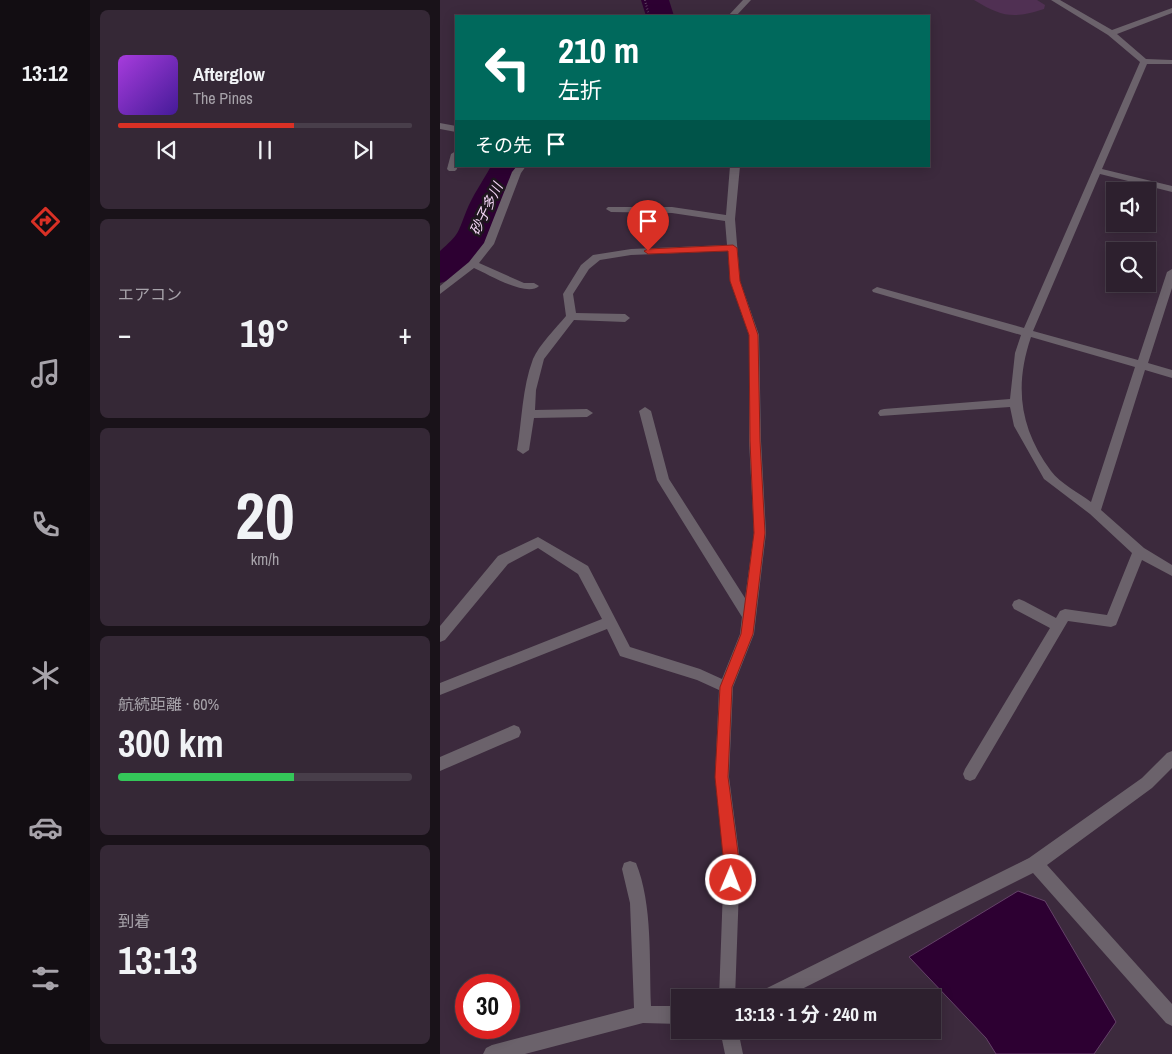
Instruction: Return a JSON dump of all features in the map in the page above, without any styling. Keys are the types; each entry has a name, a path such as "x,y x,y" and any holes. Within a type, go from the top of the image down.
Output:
{"street":[{"path":"733,15 747,0"},
{"path":"1054,0 1111,32 1144,61 1172,62"},
{"path":"1111,32 1172,10"},
{"path":"1144,61 1027,333 1020,353 1015,403 1020,426 1048,476 1094,511 1139,552 1172,572"},
{"path":"440,126 455,129"},
{"path":"452,169 455,158"},
{"path":"440,291 473,264 490,244 517,172 521,167"},
{"path":"727,989 732,860 722,777 726,687 747,634 760,533 755,441 754,335 735,281 730,219 735,167"},
{"path":"1097,171 1172,189"},
{"path":"611,209 672,210 730,219"},
{"path":"523,450 529,414 530,390 539,358 571,316 568,294 585,267 598,256 631,252 733,248"},
{"path":"473,264 523,286 534,286"},
{"path":"1094,511 1172,272"},
{"path":"877,290 1172,374"},
{"path":"571,316 625,318"},
{"path":"884,413 1015,403"},
{"path":"644,411 663,480 749,616"},
{"path":"529,414 587,413"},
{"path":"440,636 503,560 538,542 583,570 625,652 700,675 726,687"},
{"path":"970,774 1065,615 1111,621 1139,552"},
{"path":"1019,605 1058,626"},
{"path":"440,690 610,622"},
{"path":"440,764 514,732"},
{"path":"783,989 1035,864 1147,782 1172,758"},
{"path":"1035,864 1172,1017"},
{"path":"630,869 638,903 644,1014"},
{"path":"495,1053 644,1014 671,1015"},
{"path":"732,1039 734,1054"}],"path":[{"path":"645,0 649,15"}],"shaded area":[{"path":"974,0 1037,0 1045,5 1044,9 1033,12 1008,15 992,10"},
{"path":"1018,891 1045,901 1116,1022 1094,1054 996,1054 986,1038 909,957"}],"waterway":[{"name":"砂子多川","path":"655,0 660,15"},
{"name":"砂子多川","path":"440,271 469,244 480,226 483,212 507,167"}],"route":[{"path":"648,251 733,248 735,281 754,335 755,441 760,533 747,634 726,687 722,777 732,860 731,880"}]}
